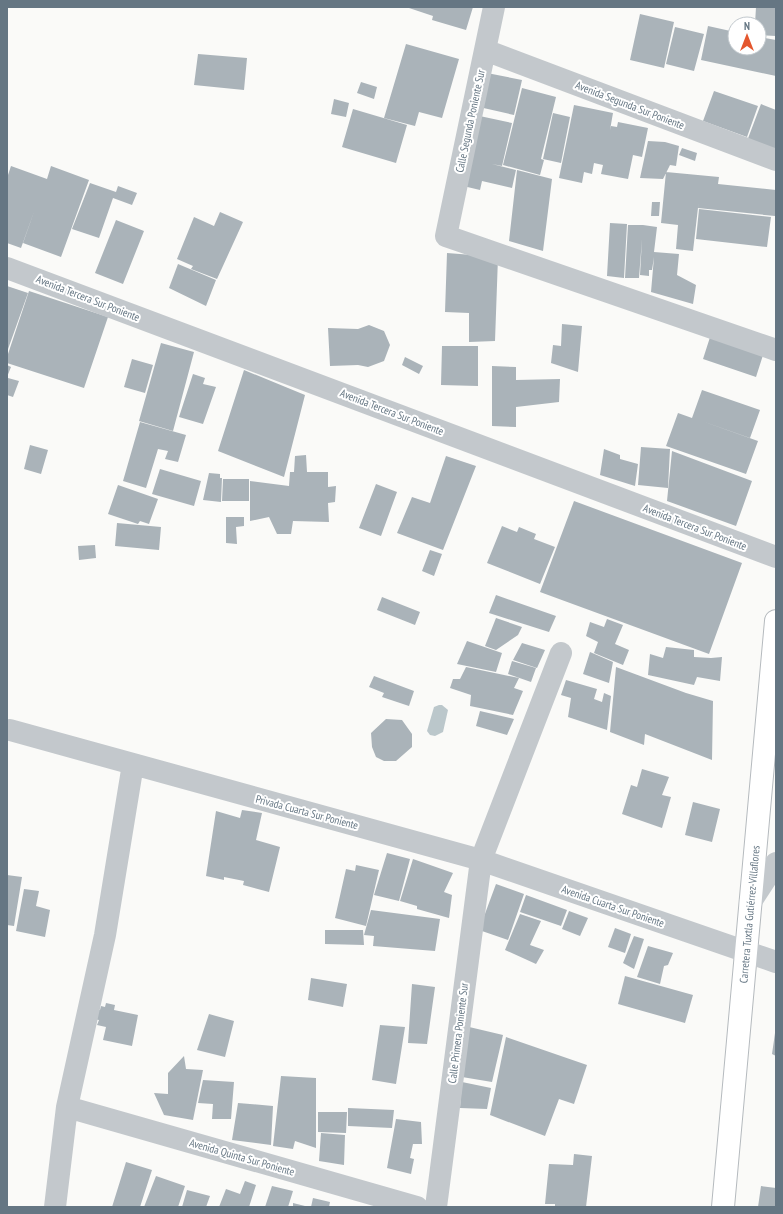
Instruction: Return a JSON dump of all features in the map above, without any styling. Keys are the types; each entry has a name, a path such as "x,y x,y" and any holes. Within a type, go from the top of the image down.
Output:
{"main road":[{"name":"Carretera Tuxtla Gutiérrez-Villaflores","path":"723,1207 750,903 770,763 776,621"}],"street":[{"name":"Calle Segunda Poniente Sur","path":"494,7 446,236 776,350"},
{"name":"Avenida Segunda Sur Poniente","path":"485,50 776,160"},
{"name":"Avenida Tercera Sur Poniente","path":"7,268 776,557"},
{"name":"Calle Primera Poniente Sur","path":"436,1207 481,860 560,653"},
{"name":"Privada Cuarta Sur Poniente","path":"10,730 481,860"},
{"path":"55,1207 67,1107 105,935 133,764"},
{"name":"Avenida Cuarta Sur Poniente","path":"481,860 746,953 776,962"},
{"path":"750,903 776,863"},
{"name":"Avenida Quinta Sur Poniente","path":"67,1107 417,1207"}],"shaded area":[{"path":"442,705 448,710 443,732 435,736 430,735 427,731 434,707"}],"building":[{"path":"406,7 473,7 466,30 432,20 433,16"},
{"path":"756,7 776,7 776,36 767,35 767,16 755,16"},
{"path":"640,14 674,22 664,68 630,60"},
{"path":"708,26 727,30 727,56 767,56 767,38 776,40 776,76 701,60"},
{"path":"675,27 704,34 694,71 666,64"},
{"path":"406,44 459,59 442,118 419,112 415,126 384,118"},
{"path":"198,54 247,58 244,90 194,85"},
{"path":"487,73 522,80 514,115 479,107"},
{"path":"361,82 377,87 374,99 357,93"},
{"path":"522,88 556,97 541,159 544,160 540,175 503,165"},
{"path":"714,91 758,106 747,137 703,121"},
{"path":"334,99 349,103 346,117 331,114"},
{"path":"761,104 776,110 776,152 747,141"},
{"path":"574,105 613,113 610,130 611,126 617,127 618,122 648,128 642,157 633,155 628,179 601,174 603,165 594,163 592,174 584,172 582,183 559,178"},
{"path":"353,109 407,125 396,163 342,147"},
{"path":"553,113 570,117 561,163 543,159"},
{"path":"475,115 512,123 502,166 492,164 516,170 512,188 482,181 480,190 459,185"},
{"path":"648,141 665,142 679,146 676,166 670,165 663,179 640,178"},
{"path":"682,148 697,153 695,161 679,155"},
{"path":"11,166 47,179 51,166 89,180 61,257 23,243 35,209 21,248 7,243 7,178"},
{"path":"517,170 552,179 543,251 509,241"},
{"path":"666,172 719,177 718,184 776,190 775,216 698,208 699,199 693,251 676,249 678,225 661,223"},
{"path":"90,183 116,192 118,186 137,193 132,205 113,198 99,238 72,229"},
{"path":"652,202 660,202 659,216 651,216"},
{"path":"699,209 771,217 767,247 696,239"},
{"path":"220,212 243,222 217,279 191,269 193,266 177,259 194,217 214,226"},
{"path":"116,220 144,231 123,284 95,273"},
{"path":"610,223 627,224 624,278 607,276"},
{"path":"628,225 657,227 654,252 679,254 677,275 696,285 693,304 651,292 654,257 652,270 649,270 649,276 640,275 642,239 639,278 625,278"},
{"path":"447,253 498,257 495,341 469,342 469,313 445,312"},
{"path":"178,264 216,280 206,306 169,288"},
{"path":"7,286 28,293 7,352"},
{"path":"29,291 108,317 84,388 7,363 7,357"},
{"path":"562,324 582,326 578,372 551,363 553,345 561,346"},
{"path":"369,325 384,331 390,345 384,361 368,367 358,365 330,366 328,328 358,329"},
{"path":"712,331 765,349 756,377 703,359"},
{"path":"161,343 194,352 173,431 139,421"},
{"path":"442,346 478,346 478,386 441,385"},
{"path":"405,357 423,366 419,374 402,365"},
{"path":"132,359 153,365 145,393 124,387"},
{"path":"7,365 11,367 7,377"},
{"path":"492,366 516,367 516,380 560,379 559,402 516,407 516,427 492,426"},
{"path":"244,370 305,395 284,477 218,451"},
{"path":"193,374 205,378 203,384 216,387 203,424 179,417"},
{"path":"8,378 19,381 13,397 7,395"},
{"path":"702,390 760,410 750,438 696,419 758,441 746,474 666,446 678,413 692,418"},
{"path":"140,422 186,435 178,462 165,459 168,451 158,449 146,488 123,481"},
{"path":"30,445 48,450 41,474 24,469"},
{"path":"641,447 670,449 668,488 638,485"},
{"path":"604,449 620,455 620,459 638,464 635,486 600,475"},
{"path":"672,451 752,481 736,526 667,501"},
{"path":"306,455 307,472 328,472 328,487 336,486 335,502 328,503 329,522 293,521 291,534 277,534 269,517 250,521 250,481 289,486 290,472 294,472 295,456"},
{"path":"446,456 476,466 443,550 397,533 412,497 430,503"},
{"path":"160,469 201,481 194,506 152,494"},
{"path":"209,473 220,474 220,478 222,478 221,502 203,500"},
{"path":"223,479 249,479 249,501 222,501"},
{"path":"376,484 397,492 381,536 359,528"},
{"path":"118,485 158,499 149,524 140,521 138,524 108,514"},
{"path":"574,501 742,563 709,654 540,592"},
{"path":"226,517 244,517 244,526 236,527 237,544 226,543"},
{"path":"117,523 161,527 159,550 115,546"},
{"path":"502,526 517,532 519,527 536,534 534,539 555,547 540,584 487,563"},
{"path":"95,545 96,558 79,560 78,546"},
{"path":"430,550 442,554 434,576 422,571"},
{"path":"496,595 556,616 549,632 489,613"},
{"path":"382,597 420,612 415,625 377,610"},
{"path":"496,618 522,627 518,635 496,650 485,646"},
{"path":"607,619 623,625 615,644 629,650 623,665 594,653 598,642 586,636 590,622 604,627"},
{"path":"467,641 502,653 496,672 457,664"},
{"path":"522,643 545,650 537,668 513,660"},
{"path":"666,647 694,650 694,657 722,657 720,681 697,677 694,685 648,675 650,654 663,658"},
{"path":"590,652 613,662 609,683 583,674"},
{"path":"512,661 536,668 531,682 508,674"},
{"path":"466,667 519,678 514,688 523,691 513,715 470,706 471,695 450,688 453,679 460,679"},
{"path":"616,667 686,693 713,701 712,760 645,734 644,745 610,732"},
{"path":"374,676 414,691 409,706 382,697 384,693 369,687"},
{"path":"566,680 597,689 594,699 602,702 604,693 611,696 607,730 568,717 571,698 561,695"},
{"path":"480,711 514,719 507,735 476,726"},
{"path":"386,719 402,720 412,734 412,747 396,761 384,761 376,757 372,747 371,733"},
{"path":"642,769 669,777 662,795 671,797 662,828 622,814 631,785 637,787"},
{"path":"693,802 720,809 712,842 685,835"},
{"path":"242,810 262,813 256,840 280,847 269,892 243,885 244,881 224,877 224,880 206,876 216,811 240,818"},
{"path":"387,853 410,859 399,901 374,895"},
{"path":"413,859 453,873 444,892 452,895 449,918 417,909 417,906 400,901"},
{"path":"356,865 379,870 366,926 335,918 346,869 355,871"},
{"path":"7,875 22,877 14,926 7,925"},
{"path":"496,884 524,894 508,940 479,930"},
{"path":"24,889 39,891 36,906 50,910 45,937 16,931"},
{"path":"526,895 567,910 561,926 520,912"},
{"path":"371,910 440,919 435,951 373,946 374,936 364,935"},
{"path":"569,911 588,918 580,936 562,929"},
{"path":"520,914 541,921 530,945 544,950 536,964 505,950"},
{"path":"615,928 631,934 625,953 608,947"},
{"path":"325,930 363,930 364,945 325,944"},
{"path":"634,936 644,939 634,969 623,963"},
{"path":"648,946 673,953 668,965 664,966 660,984 637,977"},
{"path":"625,976 693,995 685,1023 618,1004"},
{"path":"311,978 347,984 343,1007 308,1000"},
{"path":"412,984 435,987 427,1044 408,1043"},
{"path":"106,1003 115,1005 114,1010 138,1015 132,1046 103,1040 106,1027 97,1025 99,1020 94,1019 96,1009 100,1010 101,1006 105,1007"},
{"path":"209,1014 234,1021 225,1057 197,1050"},
{"path":"380,1025 405,1027 396,1084 372,1080"},
{"path":"465,1026 503,1035 492,1082 462,1077"},
{"path":"776,1033 776,1056 772,1054"},
{"path":"506,1037 587,1065 574,1104 559,1099 545,1136 490,1115"},
{"path":"184,1056 186,1069 203,1070 193,1120 164,1115 154,1093 168,1094 168,1073"},
{"path":"281,1076 316,1078 316,1148 295,1141 293,1149 273,1146"},
{"path":"203,1080 234,1082 231,1119 212,1119 213,1104 198,1103"},
{"path":"462,1082 491,1088 487,1109 460,1108"},
{"path":"238,1103 273,1106 271,1145 232,1140"},
{"path":"348,1108 394,1110 392,1128 348,1126"},
{"path":"318,1112 347,1112 346,1133 318,1132"},
{"path":"396,1119 421,1122 422,1144 413,1144 410,1158 414,1159 411,1174 387,1168"},
{"path":"321,1133 345,1135 344,1165 319,1161"},
{"path":"574,1154 592,1156 586,1207 555,1207 555,1204 545,1204 549,1164 573,1165"},
{"path":"126,1162 152,1170 140,1207 112,1207"},
{"path":"156,1176 185,1186 178,1207 144,1207"},
{"path":"245,1181 256,1185 249,1207 219,1207 226,1189 240,1194"},
{"path":"272,1186 293,1191 288,1207 265,1207"},
{"path":"761,1186 776,1188 776,1207 758,1207"},
{"path":"187,1190 210,1196 206,1207 182,1207"},
{"path":"313,1198 330,1202 329,1207 311,1207"},
{"path":"293,1203 305,1206 305,1207 293,1207"}]}
